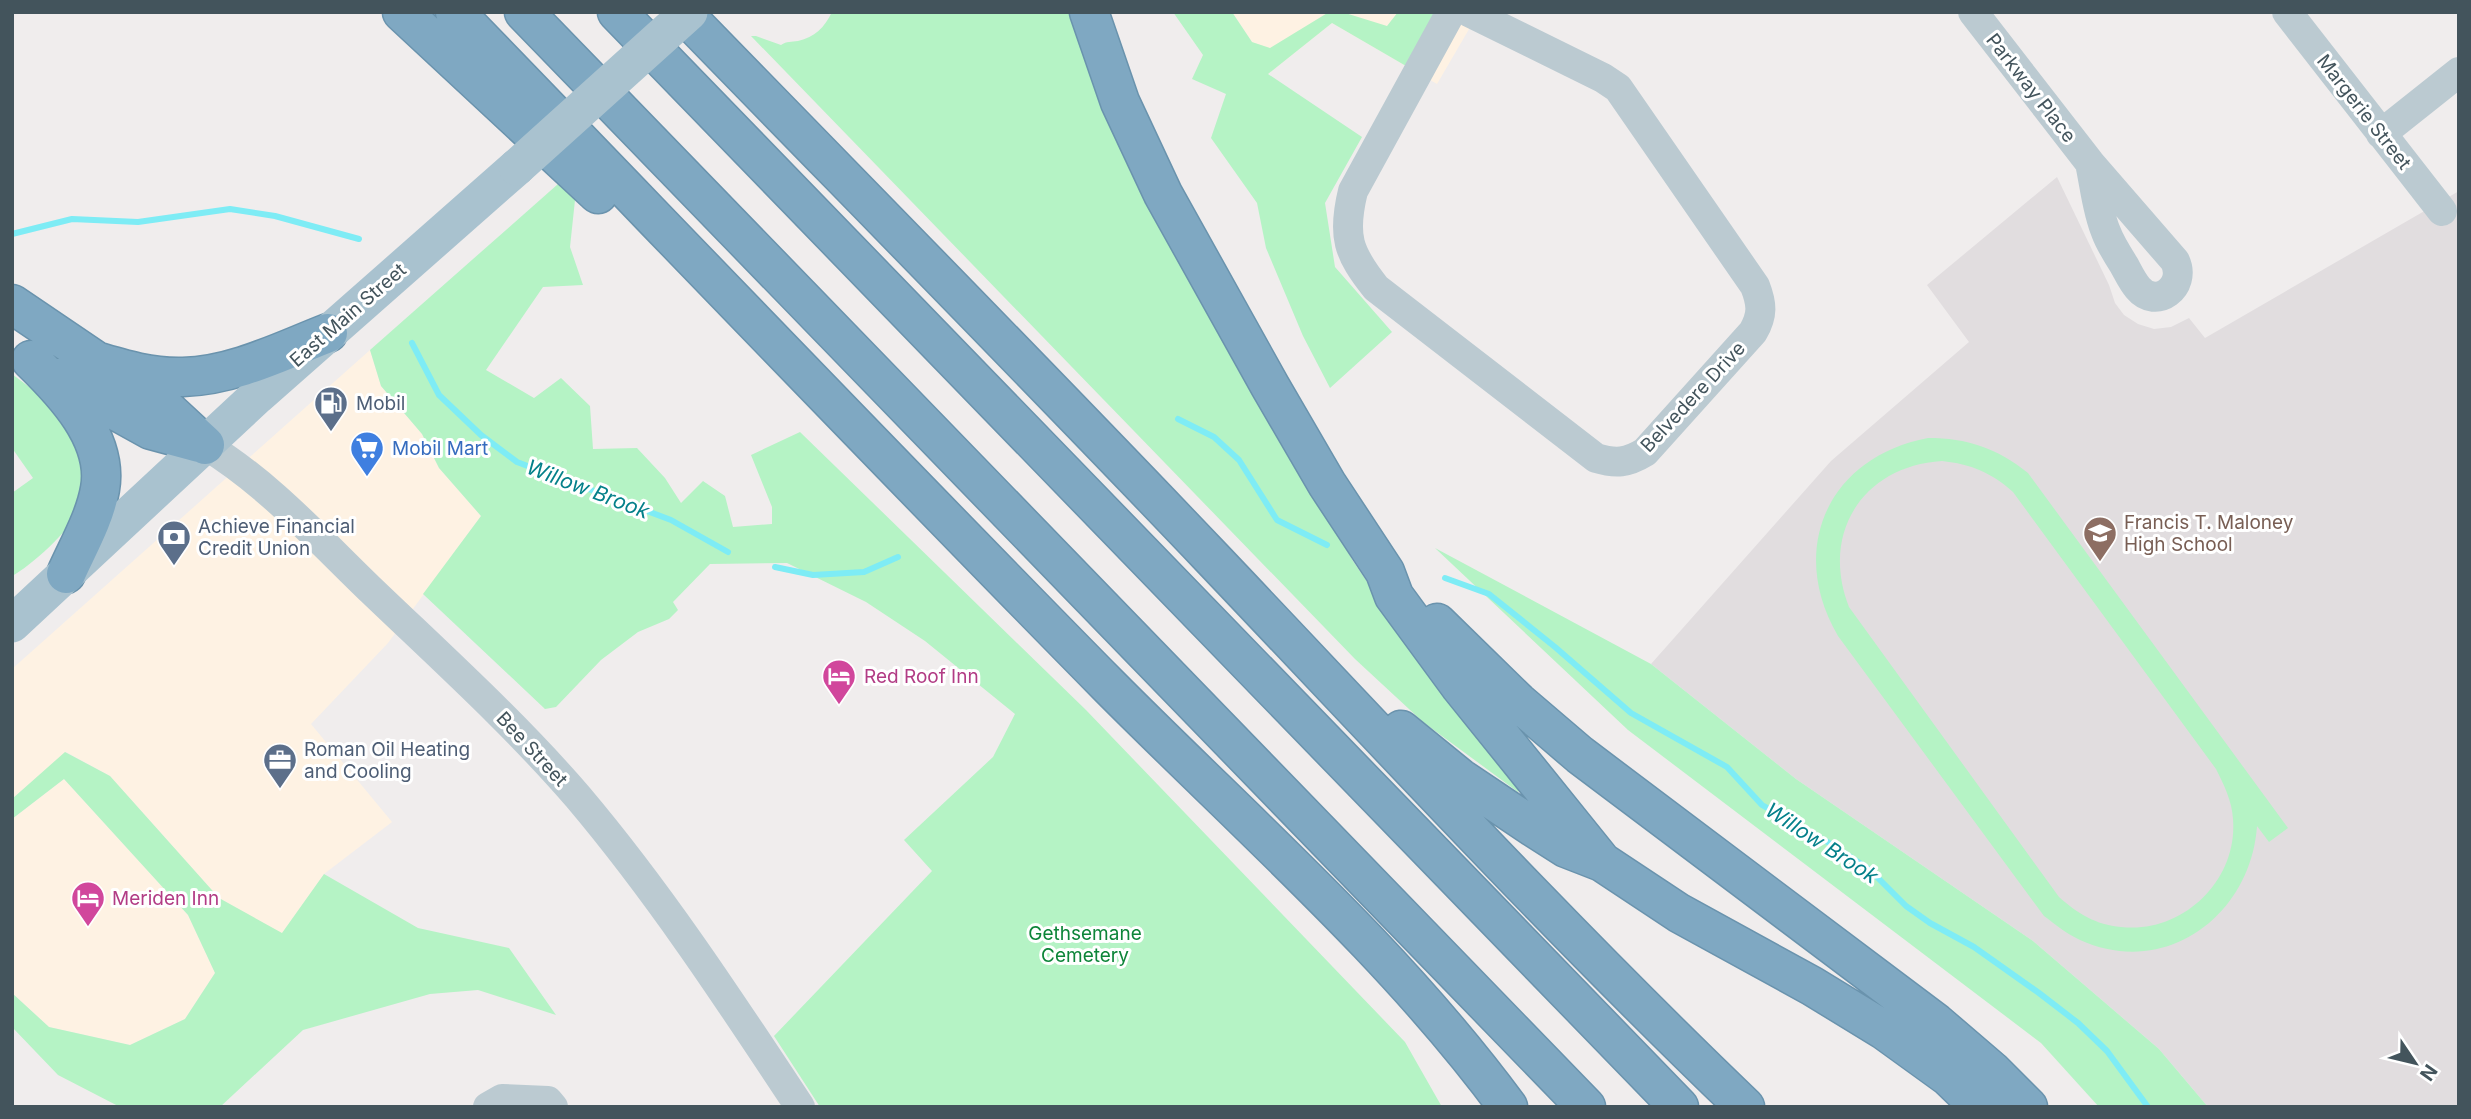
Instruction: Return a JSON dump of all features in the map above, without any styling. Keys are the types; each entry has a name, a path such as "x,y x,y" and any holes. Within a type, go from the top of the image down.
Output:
{"highway":[{"path":"402,12 605,200 620,211 670,234"},
{"path":"455,12 1114,691 1371,947 1458,1043 1508,1107"},
{"path":"524,12 1586,1107"},
{"path":"617,12 1679,1107"},
{"path":"682,12 1259,608 1550,915 1745,1107"},
{"path":"1088,12 1120,102 1169,204 1314,462 1384,572 1394,596 1434,652 1602,862"},
{"path":"12,304 164,407 205,445"},
{"path":"92,360 145,374 193,377 247,364 328,333"},
{"path":"21,354 73,388 151,430 205,445"},
{"path":"21,354 54,385 83,423 95,444 100,463 101,480 97,499 66,574"},
{"path":"1384,572 1403,586 1463,650 1550,730 1609,778 1936,1023 1983,1063 2028,1107"},
{"path":"1259,608 1305,637 1388,719 1460,778 1507,811 1566,848 1602,862 1679,913 1812,986 1884,1030 1949,1077 1980,1107"}],"main road":[{"name":"East Main Street","path":"12,624 328,333 689,12"}],"street":[{"name":"Belvedere Drive","path":"1451,12 1353,191 1346,217 1349,246 1360,268 1376,288 1596,458 1612,463 1630,461 1645,452 1753,332 1761,318 1761,300 1747,274 1618,88 1469,12"},
{"name":"Parkway Place","path":"1973,12 2090,163"},
{"name":"Margerie Street","path":"2287,12 2442,211"},
{"path":"2381,134 2459,72"},
{"name":"Bee Street","path":"205,445 242,469 270,493 451,666 554,770 662,904 800,1107"},
{"path":"488,1107 502,1099 548,1101 553,1107"}],"shaded area":[{"path":"1232,12 1479,12 1437,84 1332,23 1268,74 1252,42"},
{"name":"Francis T. Maloney High School","path":"2057,177 2115,303 2124,315 2138,324 2154,329 2171,327 2189,318 2205,338 2459,191 2459,1107 2208,1107 2159,1049 2033,941 1796,779 1651,664 1831,461 1969,342 1927,285"},
{"path":"370,350 381,386 422,434 439,468 481,516 388,643 311,724 392,822 324,874 282,934 219,898 110,776 66,752 12,799 12,669"},
{"path":"64,779 188,915 215,973 185,1019 130,1045 49,1027 12,993 12,819"}],"green space":[{"path":"832,12 1074,12 1236,356 1353,561 1402,633 1522,784 1518,792 1423,722 1355,659 751,36 781,45 798,41 818,31"},
{"path":"1173,12 1232,12 1252,42 1270,48 1329,12 1342,12 1387,26 1398,12 1437,12 1406,66 1332,23 1268,74 1362,137 1325,203 1335,267 1392,332 1330,388 1303,336 1266,248 1257,203 1211,138 1226,94 1192,79 1203,55"},
{"name":"Gethsemane Cemetery","path":"558,184 575,200 570,247 583,285 543,287 486,370 534,398 561,378 590,406 593,449 637,448 665,478 681,503 703,481 725,496 733,527 772,524 772,507 751,455 800,432 1086,710 1405,1042 1442,1107 820,1107 774,1036 932,871 904,840 993,757 1015,714 925,641 866,602 787,563 710,564 673,602 678,610 669,619 638,632 601,660 556,707 545,709 423,594 481,516 439,468 422,434 381,386 370,350"},
{"path":"12,374 49,402 90,456 83,499 75,519 49,547 12,576 12,493 33,478 12,448"},
{"path":"1928,438 1969,442 2005,457 2028,473 2288,828 2269,842 2257,826 2251,858 2239,887 2221,911 2199,931 2172,945 2143,951 2112,950 2075,938 2044,916 1838,636 1823,603 1816,571 1818,540 1826,512 1842,486 1865,465 1893,448","holes":["1942,461 1953,462 1989,475 2013,492 2216,769 2225,787 2233,819 2232,842 2226,863 2216,882 2202,899 2165,922 2144,927 2103,924 2087,917 2059,897 1849,607 1841,580 1840,554 1845,530 1855,508 1870,490 1890,476 1914,466"]},
{"path":"1435,548 1651,664 1796,779 2033,941 2159,1049 2208,1107 2099,1107 2041,1043 1628,730"},
{"path":"65,752 110,776 219,898 282,933 324,874 418,928 509,948 556,1015 478,990 430,994 303,1030 220,1107 120,1107 58,1075 12,1027 12,993 49,1027 130,1045 185,1019 215,973 188,915 64,779 12,819 12,799"}],"waterway":[{"name":"Willow Brook","path":"12,234 72,219 138,222 230,209 275,216 359,239"},
{"name":"Willow Brook","path":"412,343 439,395 481,435 517,462 671,520 728,552"},
{"name":"Willow Brook","path":"1178,419 1214,437 1239,460 1277,520 1327,545"},
{"name":"Willow Brook","path":"775,567 813,575 864,572 898,557"},
{"name":"Willow Brook","path":"1445,578 1489,594 1631,713 1727,767 1762,805 1831,844 1870,870 1906,906 1930,923 1974,947 2039,993 2078,1023 2107,1051 2148,1107"}],"place":[{"name":"Mobil","path":"331,433"},
{"name":"Mobil Mart","path":"367,478"},
{"name":"Francis T. Maloney High School","path":"2100,563"},
{"name":"Achieve Financial Credit Union","path":"174,567"},
{"name":"Red Roof Inn","path":"839,706"},
{"name":"Roman Oil Heating and Cooling","path":"280,790"},
{"name":"Meriden Inn","path":"88,928"}]}
